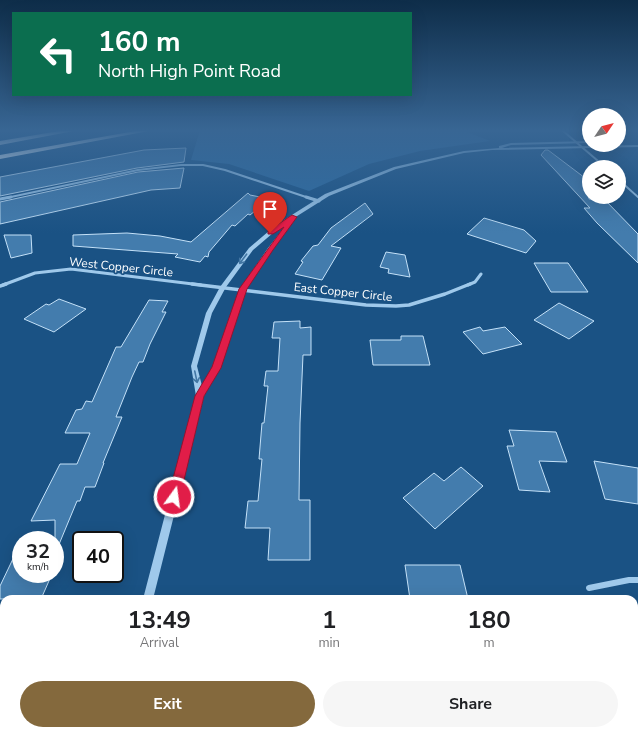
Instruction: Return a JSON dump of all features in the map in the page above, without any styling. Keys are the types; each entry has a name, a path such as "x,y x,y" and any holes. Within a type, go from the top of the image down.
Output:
{"street":[{"path":"200,396 194,366 209,313 222,287 251,249 278,226 340,189 395,168 411,164"},
{"path":"0,199 138,170 181,165 203,166 225,170 319,201"},
{"path":"626,186 638,197"},
{"path":"149,595 200,396 216,368 243,289 294,217"},
{"name":"West Copper Circle","path":"0,286 35,273 71,269 243,289"},
{"name":"East Copper Circle","path":"243,289 366,305 396,306 409,305 445,294 475,282 481,274"},
{"path":"589,588 629,580 638,580"}],"shaded area":[{"path":"230,164 368,164 309,191"}],"building":[{"path":"68,164 166,164 137,168 0,196 0,177"},
{"path":"550,164 567,164 582,176 582,199"},
{"path":"184,168 180,188 151,190 0,224 0,202 138,172"},
{"path":"248,193 250,195 270,199 250,215 248,214 235,226 232,225 209,252 208,257 205,256 200,262 175,257 178,254 73,246 73,235 127,233 160,236 191,242"},
{"path":"365,203 373,214 331,246 341,248 322,280 295,274 303,262 301,261 313,246 318,245 331,228"},
{"path":"586,204 609,204 638,234 638,263 597,223 584,208 590,208"},
{"path":"484,218 524,230 536,241 526,253 467,234"},
{"path":"4,235 31,235 32,253 11,258"},
{"path":"386,252 405,255 410,277 388,273 389,269 380,267"},
{"path":"534,263 568,263 588,292 551,292"},
{"path":"59,299 86,309 54,332 24,319 46,304 49,305"},
{"path":"149,300 168,301 162,312 166,312 143,362 139,362 116,417 122,417 95,487 85,487 80,501 77,501 64,532 64,531 55,531 55,520 31,521 60,464 77,464 90,433 65,433 76,410 82,409 86,401 92,402 116,347 121,347"},
{"path":"559,303 594,321 569,339 534,320"},
{"path":"300,321 300,328 311,327 311,355 303,355 299,500 310,500 310,560 268,560 270,528 245,528 248,501 258,501 262,459 259,459 262,423 264,423 268,386 264,386 266,371 278,371 280,338 272,338 274,322"},
{"path":"480,327 483,331 505,327 522,344 483,354 463,332"},
{"path":"401,336 423,336 430,365 373,365 370,340 401,340"},
{"path":"509,430 556,432 567,462 539,461 550,492 519,490 507,446 514,446"},
{"path":"594,461 638,468 638,504 605,499"},
{"path":"461,467 483,486 435,529 403,498 434,473 444,481"},
{"path":"12,561 12,583 48,583 43,595 0,595 0,586"},
{"path":"405,565 460,565 467,595 409,595"}],"route":[{"path":"174,497 200,396 216,368 243,289 294,217 278,226 270,233"}]}
